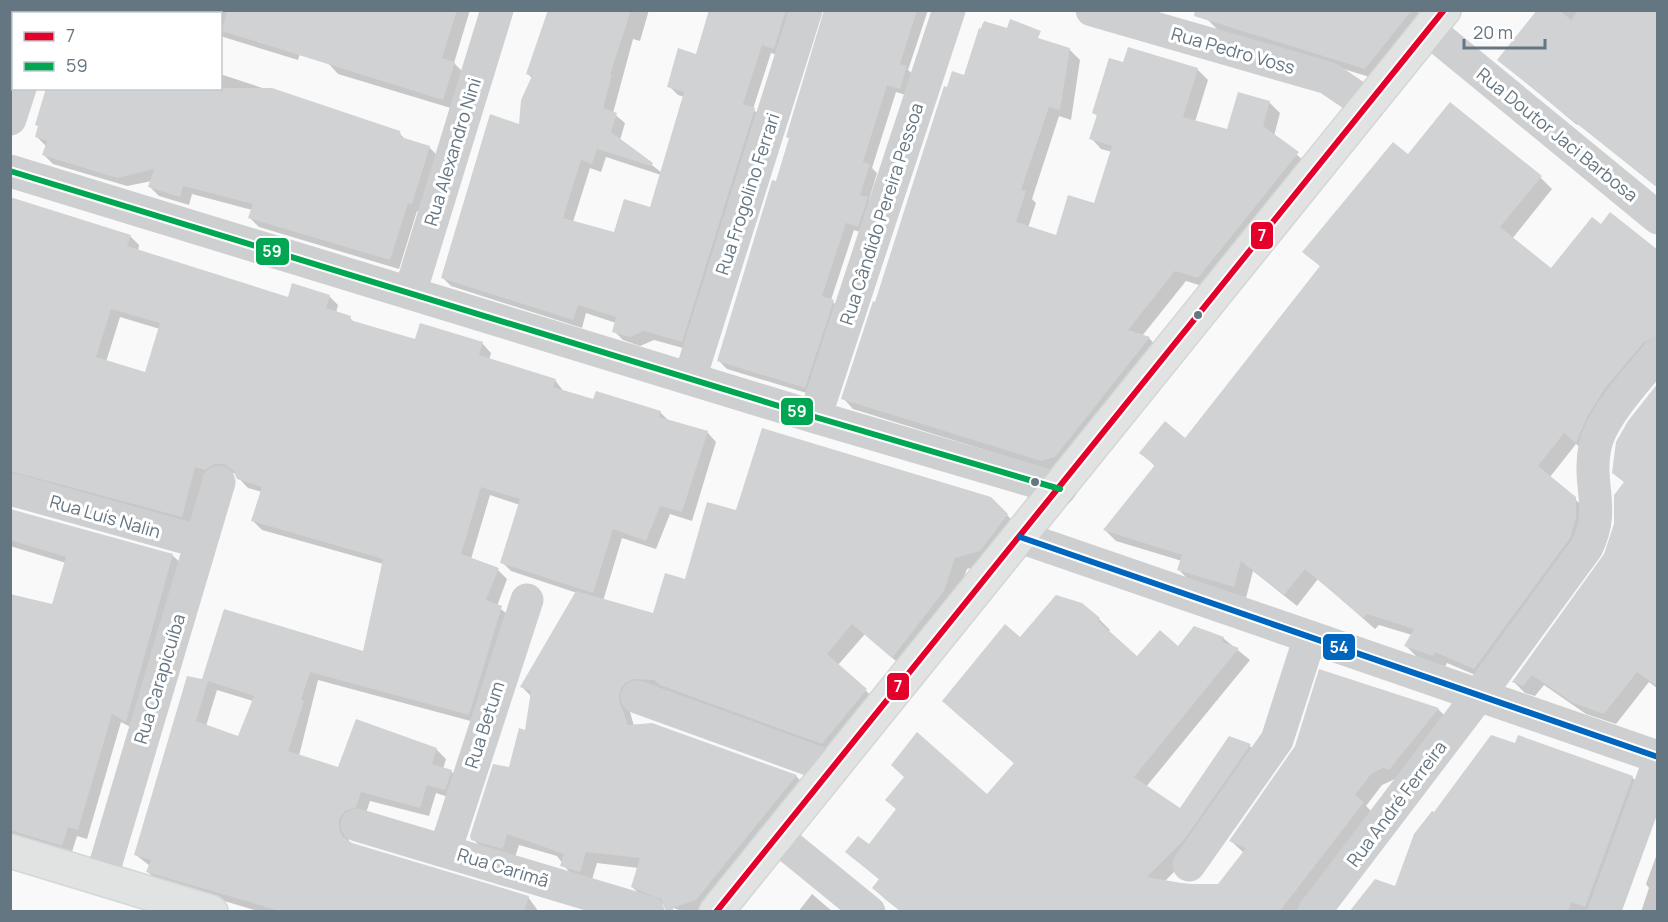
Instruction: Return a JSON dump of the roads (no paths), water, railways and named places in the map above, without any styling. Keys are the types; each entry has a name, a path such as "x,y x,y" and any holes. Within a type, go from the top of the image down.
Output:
{"main road":[{"path":"716,912 1437,20"},
{"path":"10,850 102,876 211,912"}],"street":[{"name":"Rua Alexandro Nini","path":"410,293 497,10"},
{"name":"Rua Frogolino Ferrari","path":"690,378 806,10"},
{"name":"Rua Cândido Pereira Pessoa","path":"815,417 949,10"},
{"name":"Rua Pedro Voss","path":"1092,10 1328,78 1368,105"},
{"name":"Rua Doutor Jaci Barbosa","path":"1437,20 1658,218"},
{"path":"10,119 19,90"},
{"path":"10,171 815,417 1060,489"},
{"name":"Rua André Ferreira","path":"1314,912 1479,695 1587,548 1598,514 1593,465 1595,445 1612,414 1658,354"},
{"name":"Rua Carapicuíba","path":"102,876 219,482"},
{"name":"Rua Luís Nalin","path":"10,489 201,542"},
{"path":"1020,537 1658,757"},
{"name":"Rua Betum","path":"445,850 527,600"},
{"path":"1190,865 1277,740 1310,638"},
{"path":"637,697 833,768"},
{"path":"1604,912 1658,764"},
{"name":"Rua Carimã","path":"357,825 648,912"},
{"path":"777,837 869,912"}]}
